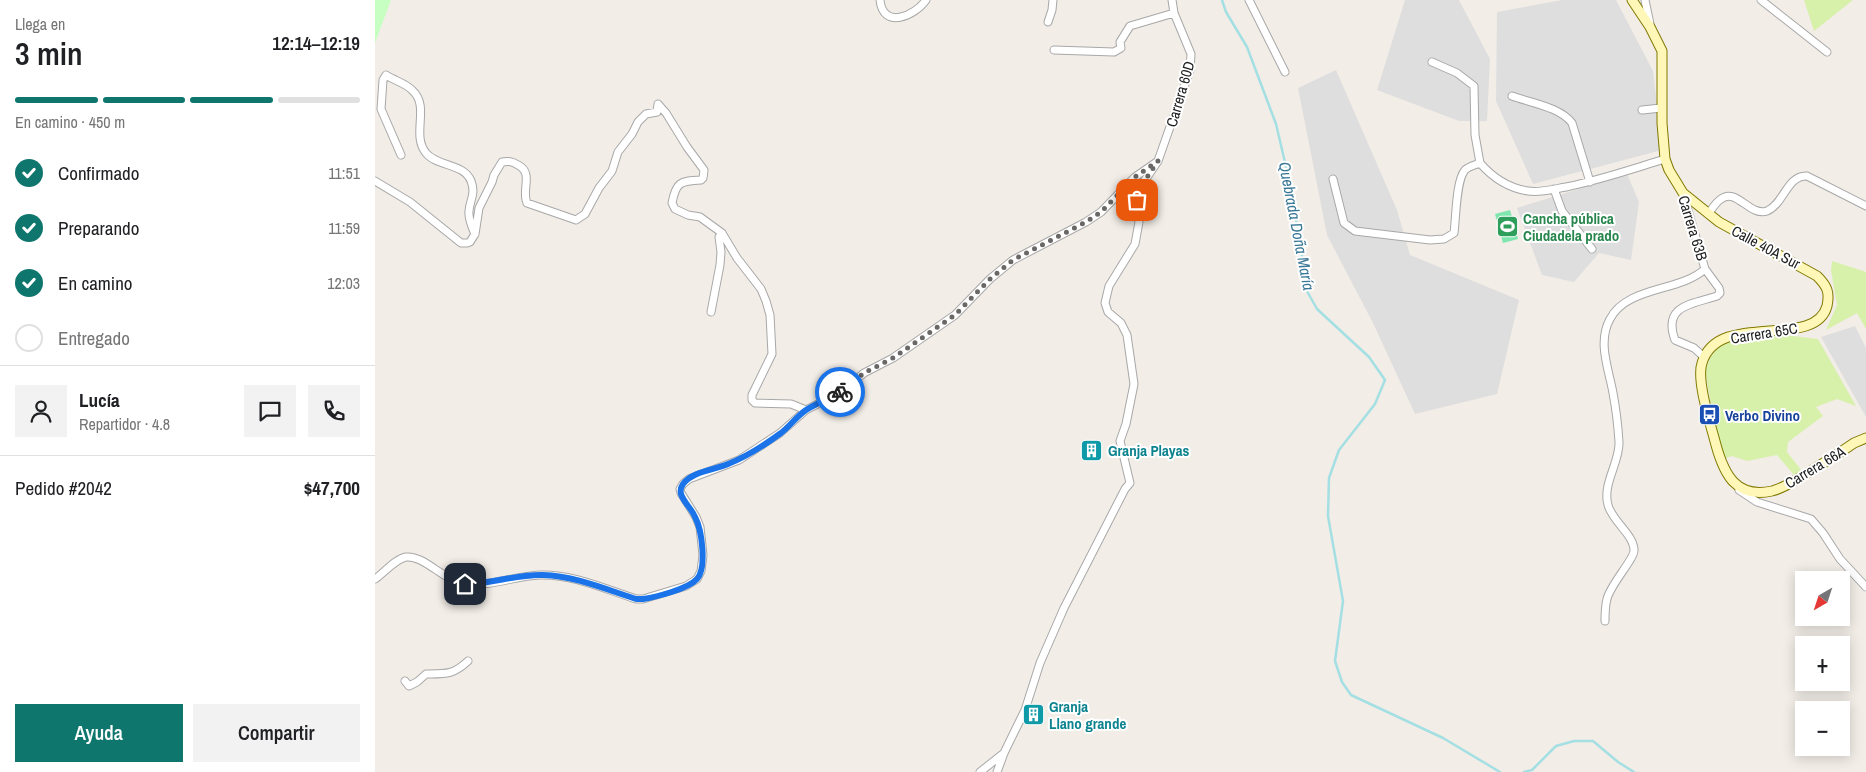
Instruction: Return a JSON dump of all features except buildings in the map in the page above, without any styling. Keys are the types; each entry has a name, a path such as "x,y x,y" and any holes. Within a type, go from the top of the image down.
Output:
{"main road":[{"name":"Carrera 63B","path":"1631,0 1650,27 1662,51 1661,108 1665,159 1669,170 1683,193"},
{"name":"Calle 40A Sur","path":"1683,193 1708,214 1817,276 1827,286 1828,301 1825,311"},
{"name":"Carrera 65C","path":"1704,357 1713,345 1721,340 1742,334 1813,325 1825,311"},
{"path":"1704,357 1700,370 1701,386 1720,461 1734,483"},
{"name":"Carrera 66A","path":"1734,483 1751,492 1773,491 1866,438"}],"street":[{"path":"880,0 884,11 895,17 911,14 920,8 926,0"},
{"path":"1048,22 1053,0"},
{"name":"Carrera 60D","path":"1004,753 1025,710 1040,664 1064,608 1130,483 1121,441 1127,424 1134,384 1127,335 1121,323 1108,312 1105,303 1109,286 1135,244 1139,222 1136,210 1139,189 1158,161 1190,70 1191,54 1174,13 1172,0"},
{"path":"1249,0 1285,72"},
{"path":"1645,0 1650,27"},
{"path":"1761,0 1827,52"},
{"path":"1054,50 1114,52 1121,48 1120,42 1131,26 1174,13"},
{"path":"1432,62 1457,73 1474,86 1475,135 1480,163 1491,175 1511,187 1530,192 1554,189 1590,182 1665,159"},
{"path":"401,155 381,109 383,80 386,75 409,87 417,96 420,106 419,136 426,154 431,158 462,170 471,180 473,197 469,212 475,234"},
{"path":"1512,96 1556,111 1567,117 1572,124 1590,182"},
{"path":"375,181 409,202 461,243 467,243 470,242 475,234 479,208 494,175 502,162 509,161 520,165 525,171 527,181 525,199 527,203 571,220 576,220 582,218 599,188 612,171 617,152 645,114 657,112 658,104 666,112 687,147 704,170 701,180 685,180 673,193 672,203 675,209 688,215 700,217 722,233 737,258 761,289 769,308 771,354 752,395 752,400 760,404 791,404 806,410"},
{"path":"1642,110 1661,108"},
{"path":"375,579 400,559 408,557 425,562 446,577 465,584 525,576 553,576 585,581 636,599 643,599 686,586 697,579 701,571 703,555 699,527 692,511 681,494 680,489 683,484 704,472 739,460 780,433 806,410 834,396 864,373 893,358 955,315 990,279 1013,260 1086,222 1101,212 1135,177 1158,161"},
{"path":"1333,179 1344,223 1355,230 1430,240 1444,239 1454,233 1459,187 1463,174 1466,169 1480,163"},
{"path":"1708,214 1721,198 1729,196 1757,211 1767,211 1775,205 1796,178 1801,176 1807,176 1866,206"},
{"path":"1554,189 1562,211 1592,249"},
{"name":"Carrera 63B","path":"1605,621 1607,599 1617,578 1633,555 1634,550 1631,540 1613,518 1607,503 1609,483 1619,444 1613,392 1608,376 1605,332 1610,319 1619,308 1628,302 1652,291 1694,278 1705,269 1683,193"},
{"path":"711,312 720,265 719,237 722,233"},
{"path":"1704,357 1694,348 1675,340 1671,326 1673,317 1682,308 1689,304 1717,296 1720,293 1719,288 1705,269"},
{"path":"1734,483 1738,489 1757,502 1811,519 1823,532 1840,559 1866,587"},
{"path":"405,681 409,686 426,674 448,674 459,670 468,661"},
{"path":"979,772 1004,753"},
{"path":"997,772 1004,753"}],"shaded area":[{"path":"1405,0 1459,0 1490,59 1487,121 1459,121 1377,90"},
{"path":"1562,0 1616,0 1653,71 1662,150 1533,184 1496,101 1497,12"},
{"path":"1336,70 1397,210 1410,255 1519,300 1497,394 1415,414 1373,323 1327,235 1298,88"},
{"path":"1627,174 1639,202 1631,260 1599,253 1574,282 1542,275 1517,208"},
{"path":"1855,326 1866,348 1866,417 1821,337"}],"green space":[{"path":"375,0 391,0 375,43"},
{"path":"1804,0 1853,0 1814,31"},
{"name":"Cancha pública Ciudadela prado","path":"1510,210 1518,239 1503,243 1495,214"},
{"path":"1832,261 1866,272 1866,329 1857,313 1826,330 1837,305 1831,270"},
{"path":"1775,334 1818,339 1856,406 1837,399 1816,407 1823,416 1788,442 1787,452 1802,471 1795,476 1777,455 1747,461 1732,456 1723,459 1705,370 1714,349 1739,337"}],"waterway":[{"name":"Quebrada Doña María","path":"1222,0 1226,12 1247,47 1276,124 1291,188 1308,293 1317,309 1369,357 1385,380 1375,404 1339,450 1329,478 1328,516 1343,601 1335,661 1342,682 1351,695 1443,738 1500,772"},
{"name":"Quebrada Doña María","path":"1524,772 1532,770 1556,746 1574,741 1593,741 1618,762 1634,772"}],"way so far":[{"path":"840,392 864,373 893,358 955,315 990,279 1013,260 1086,222 1101,212 1135,177 1158,161 1139,189 1137,200"}],"place":[{"name":"Cancha pública Ciudadela prado","path":"1507,227"},
{"name":"Verbo Divino","path":"1709,415"},
{"name":"Granja Playas","path":"1092,450"},
{"name":"Granja Llano grande","path":"1033,715"}],"route":[{"path":"465,584 525,576 567,577 585,581 636,599 643,599 652,598 692,583 697,579 701,571 703,555 696,517 681,494 680,489 683,484 704,472 739,460 780,433 806,410 840,392"}]}
